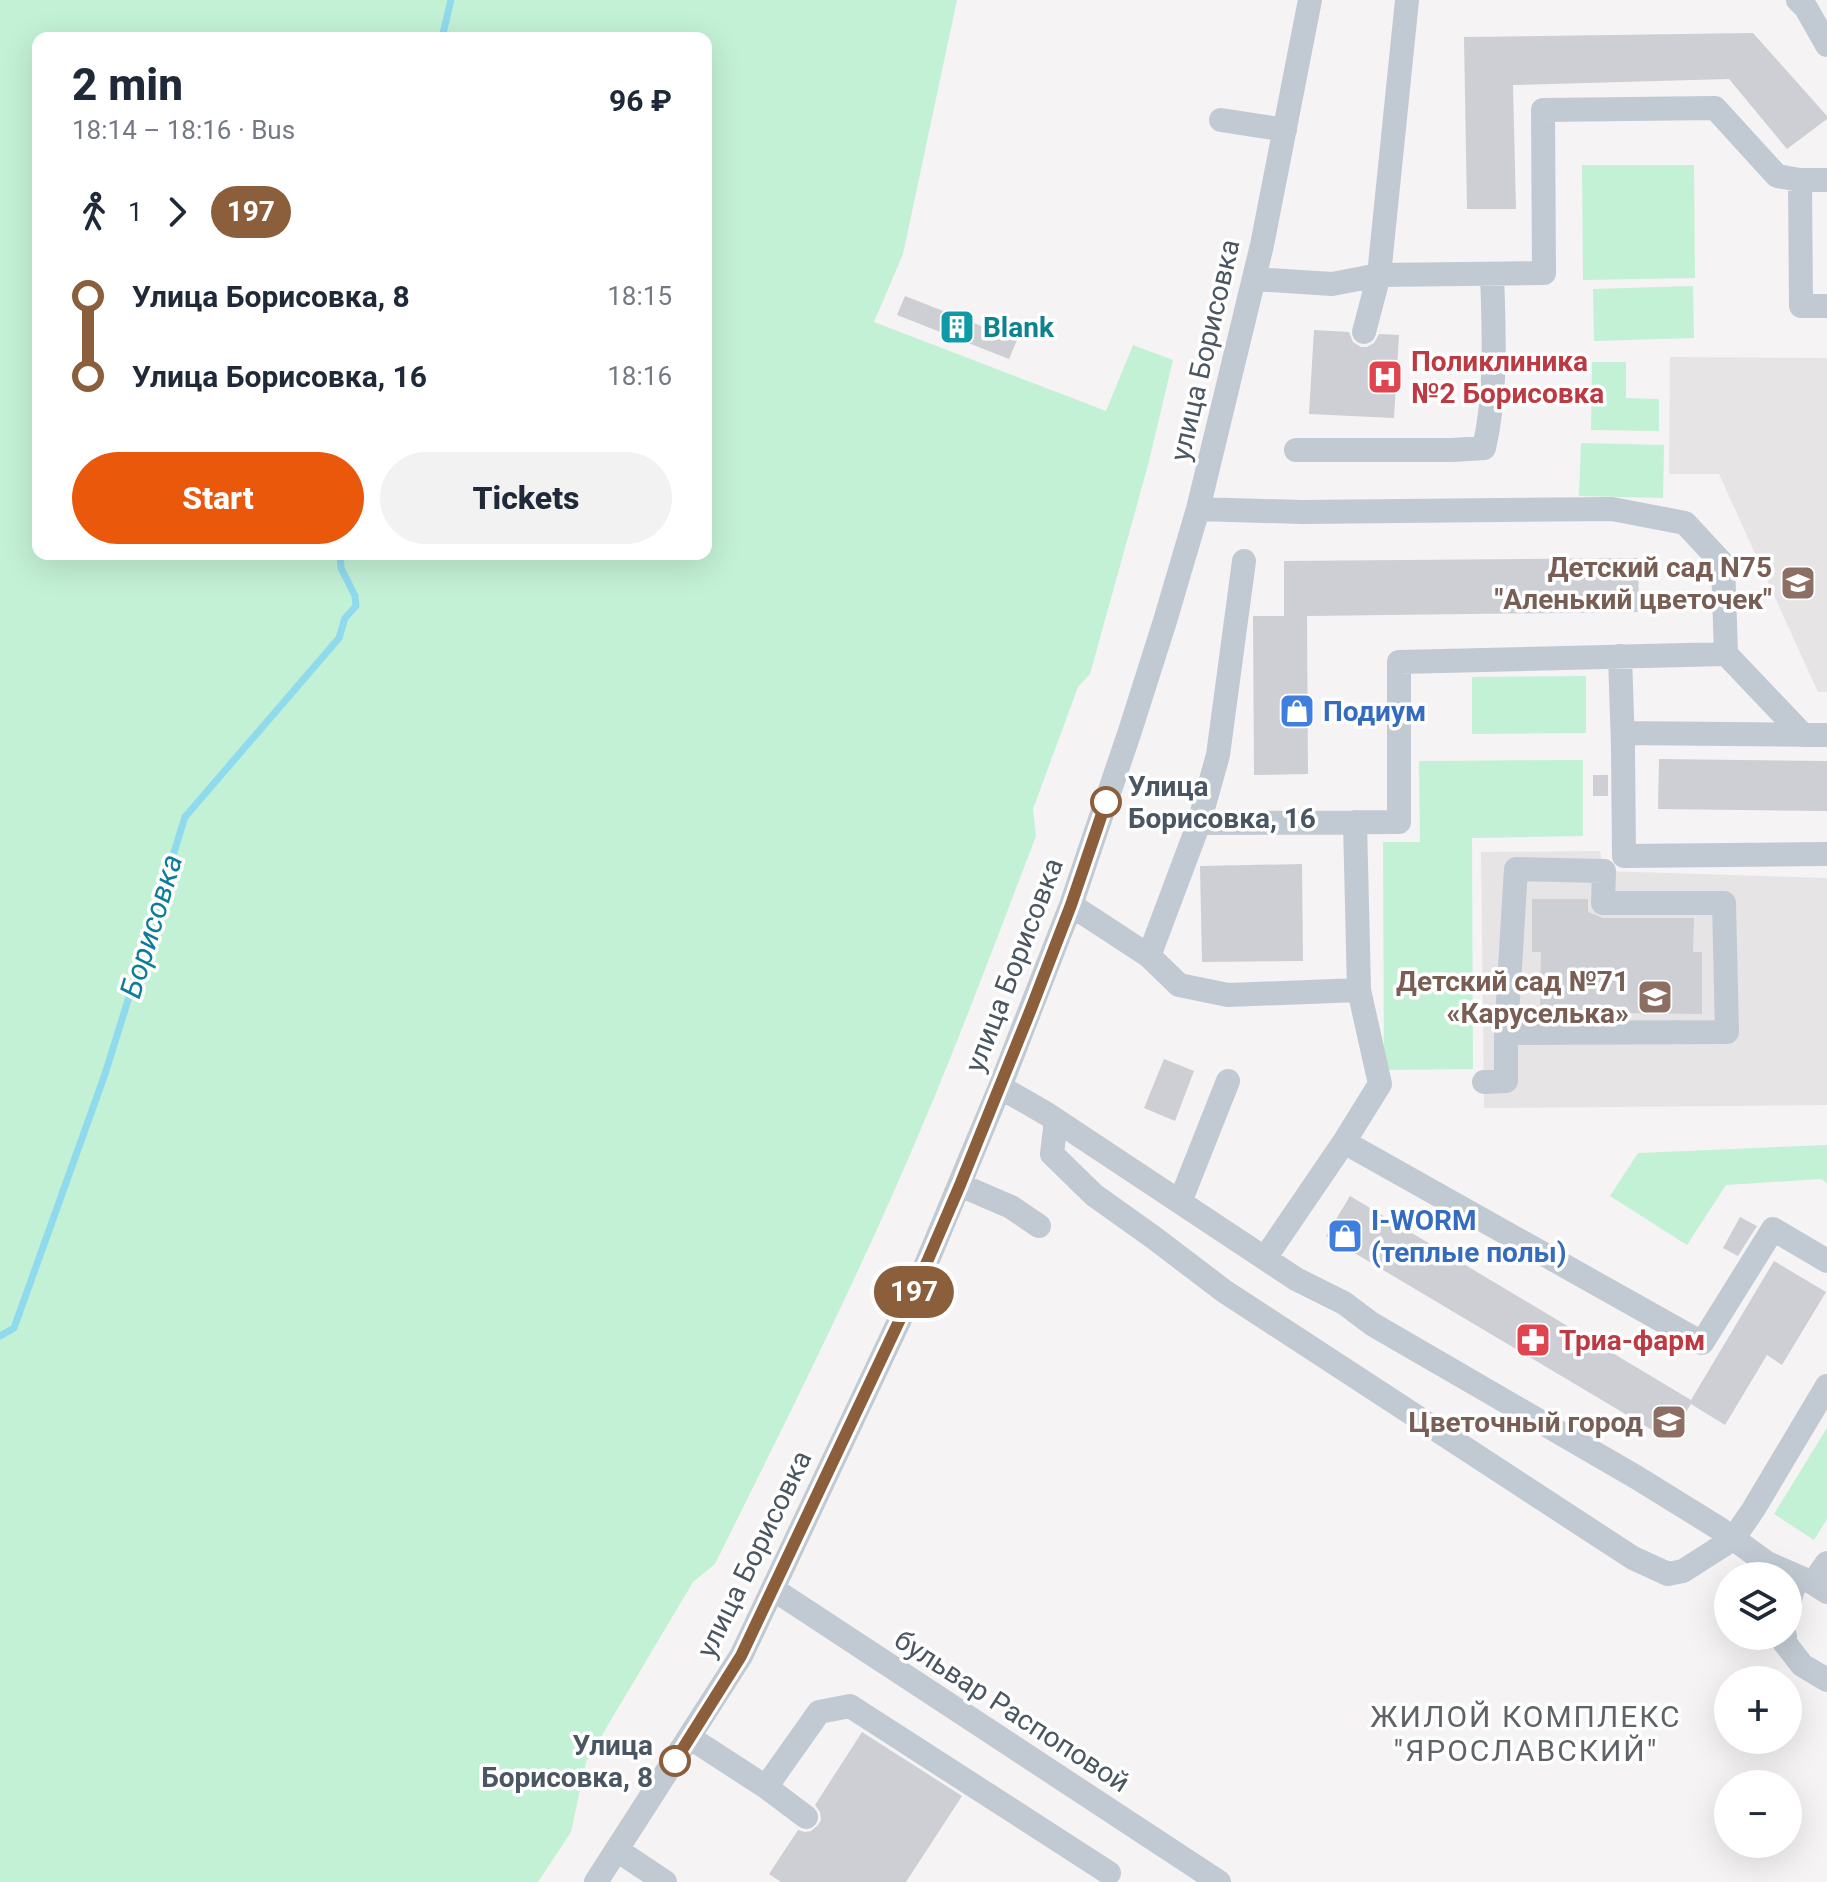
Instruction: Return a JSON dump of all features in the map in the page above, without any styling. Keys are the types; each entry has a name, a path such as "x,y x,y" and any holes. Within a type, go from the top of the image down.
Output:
{"street":[{"name":"улица Борисовка","path":"596,1882 741,1656 902,1318 960,1185 1071,905 1130,731 1198,509 1254,279 1310,0"},
{"path":"1364,332 1379,275 1407,0"},
{"path":"1798,0 1827,45"},
{"path":"1254,279 1332,284 1379,275 1544,273 1543,110 1715,108 1777,176 1827,180"},
{"path":"1221,120 1285,130"},
{"path":"1800,180 1801,306 1827,306"},
{"path":"1296,450 1484,448 1491,418 1494,335 1492,275"},
{"path":"1198,509 1302,512 1612,509 1685,523 1723,564 1726,654"},
{"path":"1149,956 1199,823 1218,755 1244,561"},
{"path":"1199,823 1399,822 1399,662 1726,654 1815,735"},
{"path":"1620,656 1624,856 1827,854"},
{"path":"1623,733 1815,735"},
{"path":"1265,1258 1380,1084 1359,990 1355,822"},
{"path":"1484,1082 1506,1081 1506,1033 1516,869 1604,871 1603,903 1724,903 1727,1032 1506,1033"},
{"path":"1071,905 1149,956 1179,985 1228,995 1359,990"},
{"path":"1180,1202 1228,1081"},
{"path":"1000,1087 1056,1120 1296,1279 1344,1303 1372,1324 1636,1477 1767,1563 1816,1579 1802,1594"},
{"path":"1056,1120 1052,1154 1094,1195 1224,1291 1633,1558 1668,1574 1683,1571 1733,1539 1827,1386"},
{"path":"1344,1142 1702,1343 1773,1229 1827,1261"},
{"path":"960,1185 1011,1207 1039,1226"},
{"name":"бульвар Распоповой","path":"773,1589 1219,1882"},
{"path":"1790,1650 1802,1665 1827,1680"},
{"path":"766,1787 819,1712 850,1706 1109,1873"},
{"path":"689,1737 806,1817"},
{"path":"617,1850 665,1882"}],"shaded area":[{"name":"Детский сад N75 \"Аленький цветочек\"","path":"1670,357 1827,358 1827,692 1818,692 1719,474 1669,474"},
{"name":"Детский сад №71 «Каруселька»","path":"1600,851 1604,871 1827,878 1827,1105 1484,1108 1481,852"}],"green space":[{"path":"0,0 957,0 903,254 874,322 1106,411 1133,345 1173,360 1148,465 1090,674 1078,687 1033,809 1036,836 953,1052 899,1180 832,1325 715,1564 693,1582 586,1762 571,1832 538,1882 0,1882"},
{"path":"1582,165 1694,165 1695,278 1583,280"},
{"path":"1693,286 1694,338 1594,341 1593,289"},
{"path":"1592,362 1626,362 1626,398 1659,399 1659,431 1591,430"},
{"path":"1581,443 1664,445 1663,498 1579,496"},
{"path":"1586,676 1586,733 1472,734 1472,677"},
{"path":"1583,760 1583,836 1472,838 1473,1069 1384,1070 1383,842 1420,842 1419,761"},
{"path":"1827,1145 1827,1183 1821,1179 1726,1185 1687,1245 1610,1196 1638,1153"},
{"path":"1827,1428 1827,1519 1814,1540 1774,1514"}],"building":[{"path":"1753,33 1827,116 1787,149 1729,79 1513,85 1516,209 1467,209 1464,37"},
{"name":"Blank","path":"905,296 1017,340 1009,359 897,315"},
{"path":"1314,330 1349,332 1353,342 1361,347 1374,343 1379,334 1399,335 1394,418 1309,414"},
{"path":"1638,558 1639,612 1307,616 1308,774 1254,775 1253,616 1284,616 1284,561"},
{"path":"1659,759 1827,761 1827,811 1658,809"},
{"path":"1593,775 1608,775 1608,796 1593,796"},
{"path":"1302,864 1303,961 1202,962 1200,866"},
{"path":"1532,899 1588,899 1588,912 1603,918 1694,918 1693,952 1702,952 1702,1014 1540,1012 1541,952 1532,952"},
{"path":"1164,1059 1194,1071 1175,1121 1144,1108"},
{"path":"1350,1196 1691,1400 1774,1261 1826,1292 1782,1365 1767,1355 1725,1425 1691,1404 1669,1440 1326,1236"},
{"path":"1740,1217 1757,1226 1738,1256 1723,1248"},
{"path":"862,1732 962,1796 906,1882 781,1882 769,1874 798,1830 811,1831 818,1825 820,1812 815,1805"}],"waterway":[{"name":"Борисовка","path":"443,32 451,0"},
{"name":"Борисовка","path":"0,1336 14,1328 105,1074 185,817 339,638 345,618 356,606 340,560"}],"bus line":[{"name":"197","path":"675,1761 741,1656 902,1318 1031,1009 1106,802"}],"place":[{"name":"Blank","path":"957,327"},
{"name":"Поликлиника №2 Борисовка","path":"1385,377"},
{"name":"Детский сад N75 \"Аленький цветочек\"","path":"1798,583"},
{"name":"Подиум","path":"1297,711"},
{"name":"Улица Борисовка, 16","path":"1106,802"},
{"name":"Детский сад №71 «Каруселька»","path":"1655,997"},
{"name":"I-WORM (теплые полы)","path":"1345,1236"},
{"name":"Триа-фарм","path":"1533,1340"},
{"name":"Цветочный город","path":"1669,1422"},
{"name":"Улица Борисовка, 8","path":"675,1761"}],"district":[{"name":"ЖИЛОЙ КОМПЛЕКС \"ЯРОСЛАВСКИЙ\"","path":"1526,1733"}]}
